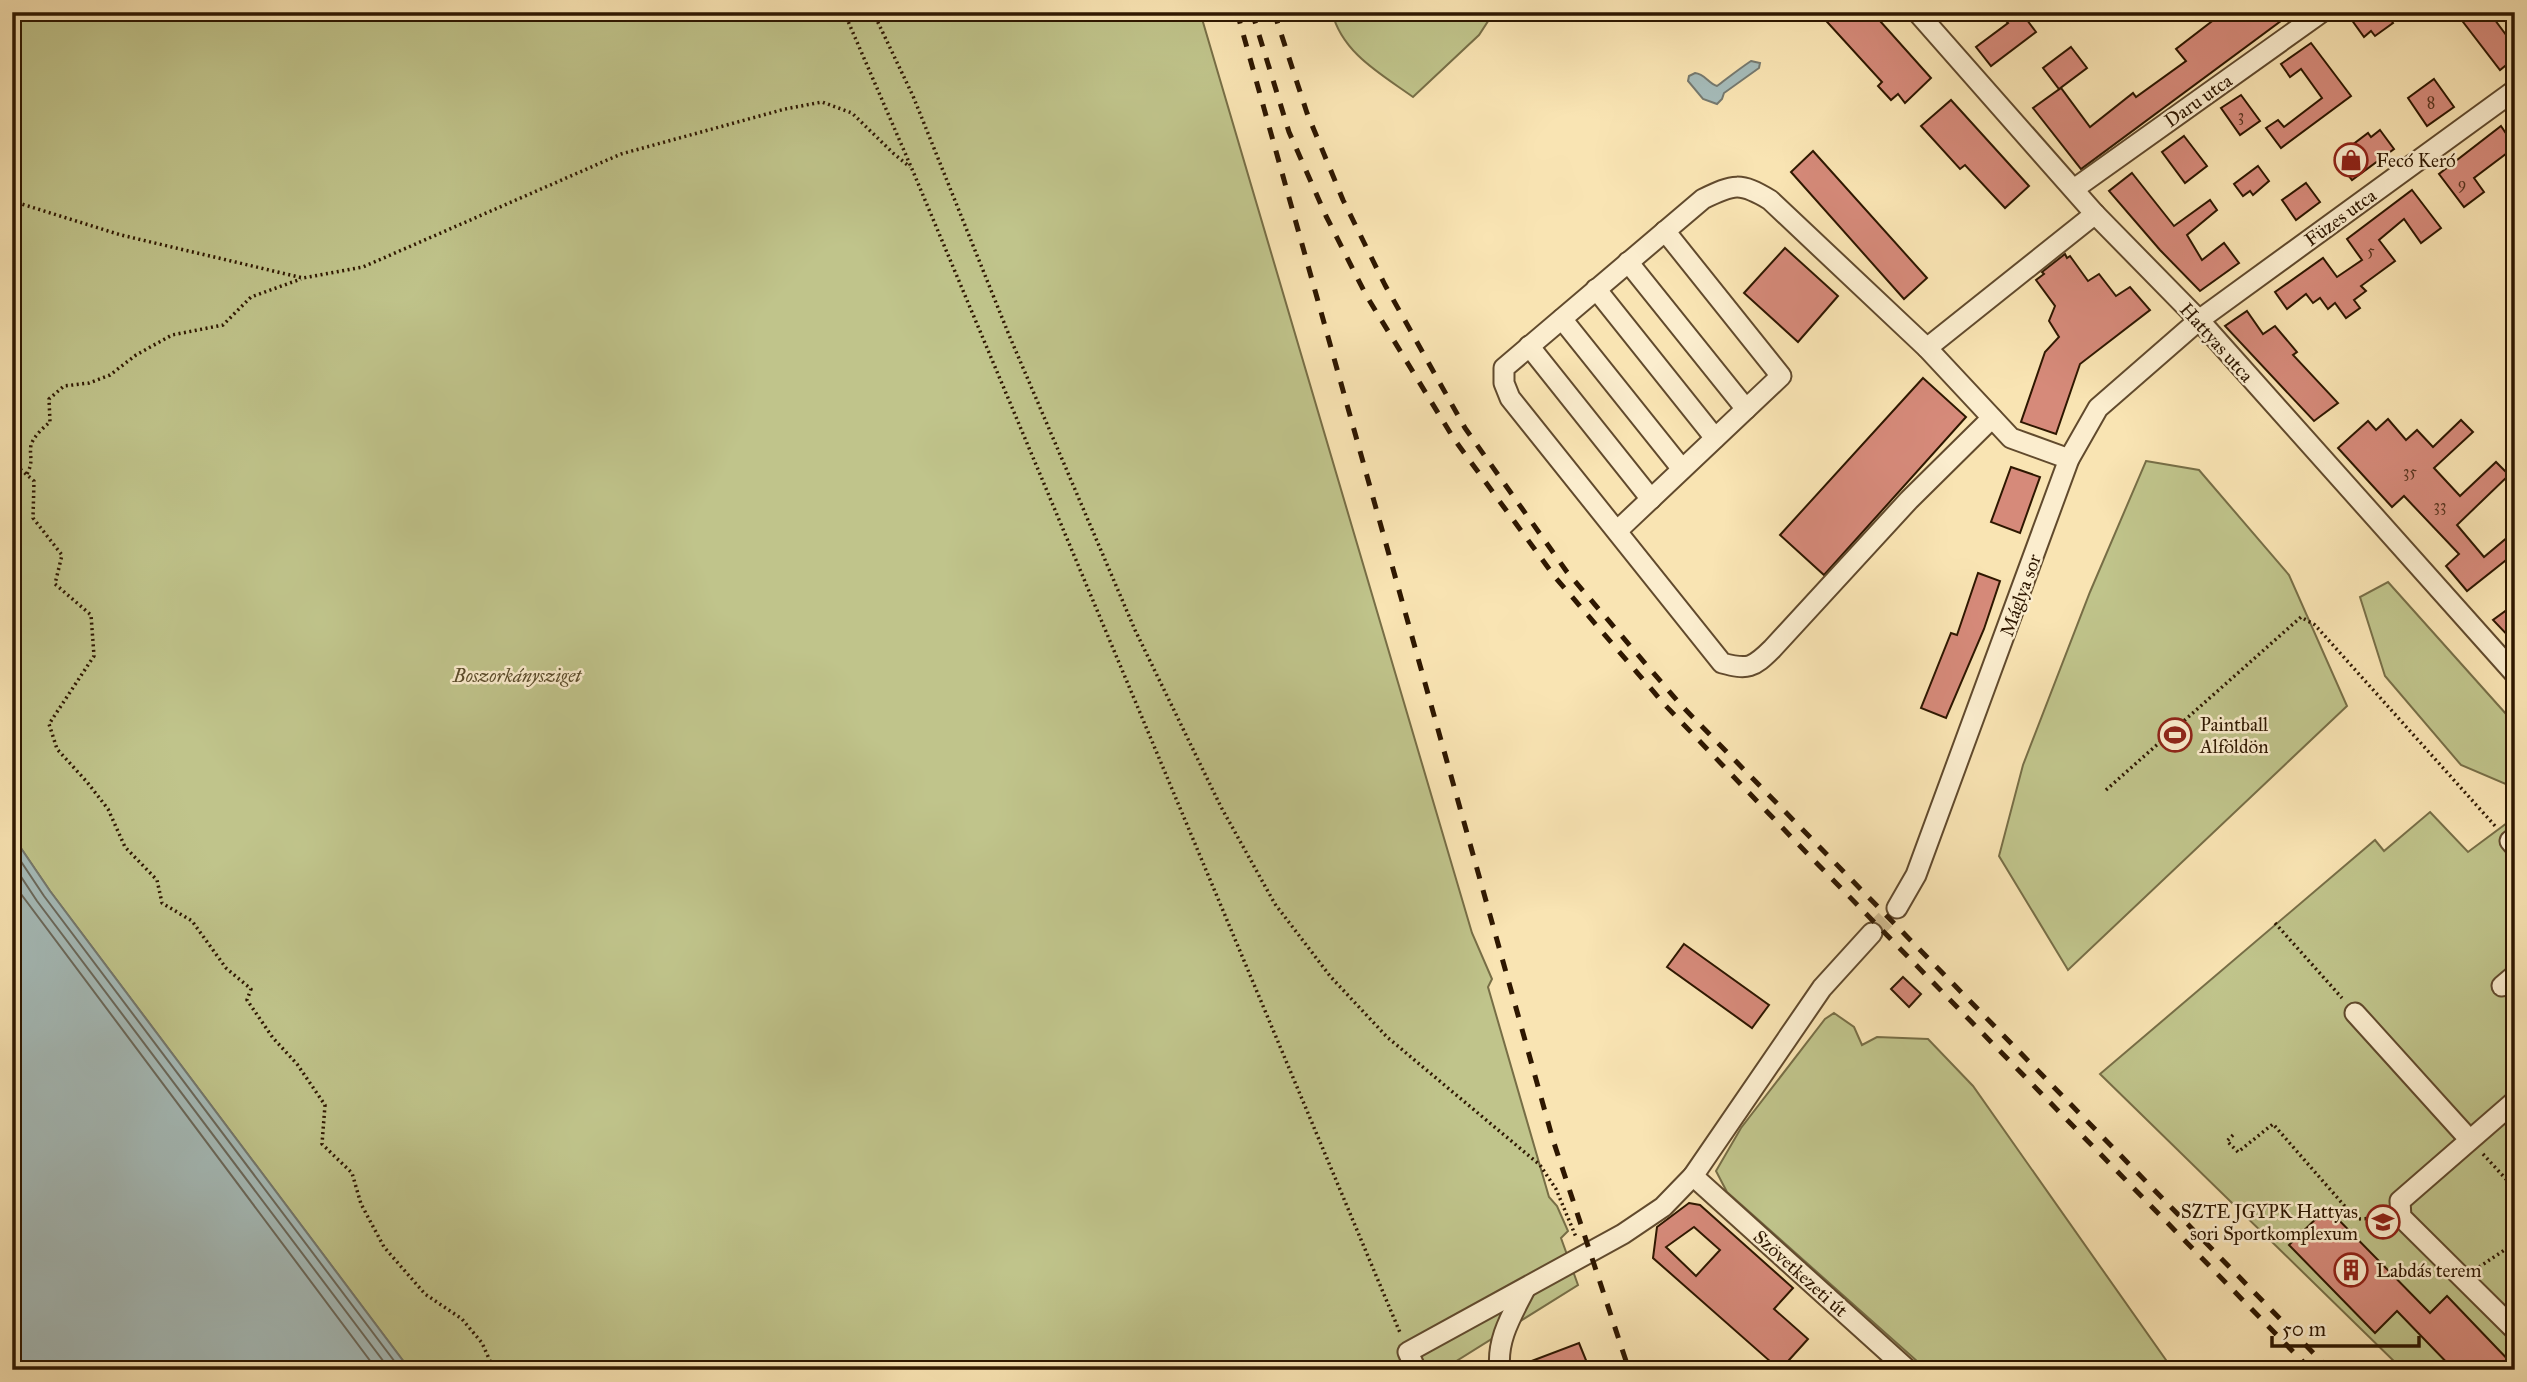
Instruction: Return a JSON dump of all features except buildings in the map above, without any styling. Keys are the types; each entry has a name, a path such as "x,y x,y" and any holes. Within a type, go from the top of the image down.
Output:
{"street":[{"name":"Hattyas utca","path":"1917,12 2095,214 2199,320 2515,674"},
{"name":"Daru utca","path":"2074,189 2322,12"},
{"name":"Füzes utca","path":"2199,320 2515,90"},
{"path":"1993,418 1909,500 1758,664 1741,668 1722,663 1510,398 1503,383 1504,368 1703,199 1729,186 1752,189 1770,200 1927,348 1993,418 2011,438 2069,460"},
{"path":"1927,348 2095,214"},
{"path":"1617,531 1781,376 1665,231"},
{"path":"1628,262 1746,410"},
{"path":"1596,289 1715,439"},
{"path":"1562,319 1682,469"},
{"name":"Máglya sor","path":"1897,908 1916,875 2069,460 2098,408 2199,320"},
{"path":"1529,346 1651,499"},
{"path":"1412,1361 1525,1289 1647,1219 1662,1207 1693,1175 1822,988 1872,933"},
{"path":"2355,1013 2469,1139"},
{"path":"2515,1101 2400,1200 2401,1217 2515,1330"},
{"name":"Szövetkezeti út","path":"1693,1175 1908,1370"},
{"path":"1500,1370 1498,1356 1506,1327 1525,1289"}],"path":[{"path":"844,12 1412,1361"},
{"path":"873,12 913,96 1009,335 1135,630 1221,807 1275,904 1330,976 1387,1037 1540,1165 1556,1189 1584,1255"},
{"path":"27,474 32,457 31,446 50,422 49,399 64,386 89,383 110,375 136,355 172,335 223,325 251,298 303,278 363,267 621,154 822,102 852,113 912,169"},
{"path":"12,201 121,235 303,278"},
{"path":"12,462 34,481 33,518 62,555 55,584 91,615 94,656 49,724 57,749 108,809 125,847 157,880 162,902 192,921 226,968 251,989 247,1000 325,1105 322,1144 352,1172 361,1204 384,1247 425,1294 462,1319 482,1343 494,1370"},
{"path":"2106,790 2301,617 2315,625 2513,842"},
{"path":"2275,923 2355,1013"},
{"path":"2233,1135 2227,1140 2238,1152 2273,1124 2356,1219 2401,1217"},
{"path":"2469,1139 2515,1188"},
{"path":"2463,1278 2515,1242"}],"green space":[{"name":"Boszorkánysziget","path":"12,12 1200,12 1472,933 1492,979 1488,987 1549,1197 1557,1206 1568,1231 1561,1238 1578,1285 1442,1370 410,1370 50,891 12,835"},
{"path":"1332,12 1494,12 1479,35 1413,97 1376,71 1354,51 1344,39"},
{"name":"Paintball Alföldön","path":"2146,461 2199,470 2289,575 2347,706 2068,970 1999,856 2023,765 2090,592"},
{"path":"2388,582 2515,724 2515,788 2461,765 2385,676 2360,597"},
{"name":"SZTE JGYPK Hattyas sori Sportkomplexum","path":"2430,812 2468,852 2515,817 2515,1370 2403,1370 2100,1074 2375,840 2384,851"},
{"path":"1834,1013 1854,1027 1862,1045 1877,1037 1928,1039 1973,1086 2173,1370 1927,1370 1727,1192 1716,1171 1741,1128 1825,1019"}],"water":[{"path":"1751,61 1760,63 1759,68 1724,93 1717,104 1703,99 1688,81 1689,76 1695,73 1717,86"},
{"path":"12,835 50,891 410,1370 12,1370"}],"tunnel":[{"path":"1872,933 1897,908"}],"railway":[{"path":"1237,12 1553,1140 1629,1370"},
{"path":"1252,12 1289,132 1326,216 1366,295 1454,439 1555,577 1665,705 2311,1370"},
{"path":"1274,12 1307,113 1343,200 1385,285 1465,428 1567,572 1680,704 2330,1370"}],"place":[{"name":"Fecó Keró","path":"2351,160"},
{"name":"Paintball Alföldön","path":"2175,735"},
{"name":"SZTE JGYPK Hattyas sori Sportkomplexum","path":"2383,1222"},
{"name":"Labdás terem","path":"2351,1270"}]}
